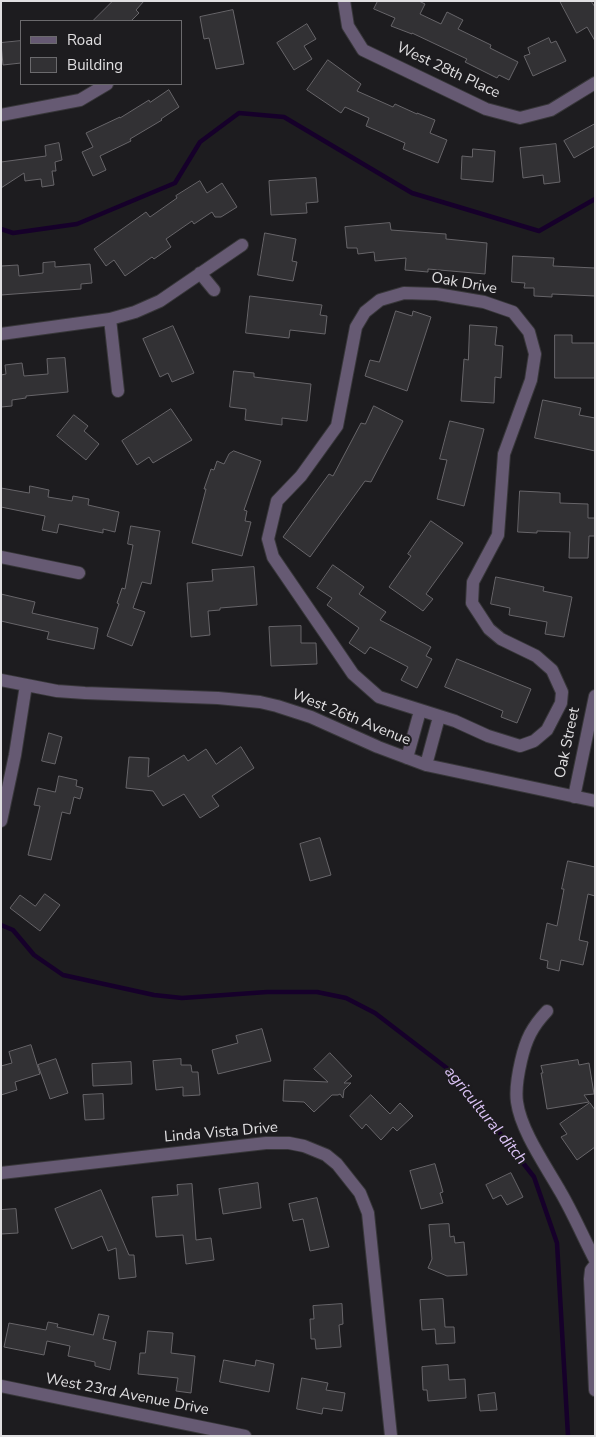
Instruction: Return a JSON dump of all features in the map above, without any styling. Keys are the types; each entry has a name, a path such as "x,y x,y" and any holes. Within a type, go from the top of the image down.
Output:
{"street":[{"name":"West 28th Place","path":"344,1 348,26 363,50 486,109 520,118 551,110 595,83"},
{"path":"1,115 80,100 105,85"},
{"path":"1,334 110,319 135,312 160,301 242,245"},
{"path":"200,273 214,290"},
{"name":"Oak Drive","path":"404,293 438,294 484,302 513,312 529,332 535,354 531,380 504,454 498,535 474,582 472,603 489,629 501,639 536,656 552,670 562,692 561,703 547,730 534,741 520,746 488,736 455,721 439,717 379,697 353,674 273,557 268,539 277,501 301,476 337,426 356,327 365,312 380,300 404,293"},
{"path":"110,319 118,391"},
{"path":"1,557 79,573"},
{"name":"West 26th Avenue","path":"1,680 85,693 218,698 260,702 311,717 378,747 426,764 595,801"},
{"path":"1,821 15,755 26,685"},
{"name":"Oak Street","path":"574,797 595,696"},
{"path":"407,758 420,711"},
{"path":"426,764 439,717"},
{"path":"547,1011 535,1024 524,1048 516,1089 517,1104 526,1130 566,1202 595,1260"},
{"name":"Linda Vista Drive","path":"1,1173 266,1142 304,1146 326,1155 337,1164 360,1193 368,1213 391,1436"},
{"path":"595,1265 591,1270 590,1280 595,1390"},
{"name":"West 23rd Avenue Drive","path":"1,1386 245,1436"}],"building":[{"path":"113,1 144,1 136,10 139,13 132,20 94,20"},
{"path":"378,1 419,1 425,4 420,14 441,24 447,12 463,20 458,29 491,45 490,48 518,62 509,80 499,75 497,78 465,62 467,59 412,33 391,26 395,18 374,9"},
{"path":"560,1 591,1 595,7 595,41 587,27 577,33"},
{"path":"233,10 244,64 216,69 209,38 204,39 200,17"},
{"path":"307,24 316,39 304,46 312,59 294,70 277,43"},
{"path":"549,38 551,43 556,41 566,61 533,76 524,56 530,54 528,48"},
{"path":"20,41 20,63 3,65 1,43"},
{"path":"328,60 361,84 357,91 393,107 395,104 435,120 430,133 447,140 438,163 403,149 405,143 366,126 369,118 345,107 341,113 307,90"},
{"path":"169,90 179,107 162,120 130,139 131,141 100,156 106,170 93,176 82,152 93,147 86,133 120,118"},
{"path":"595,124 595,146 574,158 564,141"},
{"path":"59,143 62,160 55,162 56,171 52,171 54,185 42,187 41,179 25,181 24,173 1,188 1,162 46,156 45,146"},
{"path":"556,144 560,182 544,184 543,175 523,178 520,148"},
{"path":"473,149 495,151 493,182 461,179 462,156 472,157"},
{"path":"316,178 318,202 306,203 307,213 271,215 269,181"},
{"path":"200,181 207,193 222,183 237,207 221,217 215,217 212,212 194,224 192,221 166,239 171,247 154,259 152,257 125,276 114,260 106,266 94,249 146,212 150,217 177,198 176,196"},
{"path":"390,223 391,230 446,234 446,239 487,243 485,274 428,269 428,272 405,270 406,258 375,261 374,252 358,254 357,248 347,248 345,227"},
{"path":"265,233 296,239 292,261 297,262 293,281 258,275"},
{"path":"513,256 554,258 553,266 595,268 595,296 552,294 552,297 534,296 534,288 524,288 525,283 512,282"},
{"path":"55,262 55,267 90,264 92,283 81,284 81,289 1,295 1,266 18,265 19,276 43,273 43,263"},
{"path":"250,296 322,305 320,315 327,316 325,334 290,330 289,338 246,333"},
{"path":"396,311 412,316 413,311 431,317 407,391 365,376 370,360 379,362"},
{"path":"470,325 497,327 495,345 503,346 501,378 495,377 494,403 461,401 464,359 468,360"},
{"path":"173,326 194,373 172,382 168,373 160,377 143,339"},
{"path":"555,335 572,335 572,343 595,343 595,378 555,378"},
{"path":"65,358 68,392 26,396 26,398 12,400 12,406 1,407 1,375 6,374 5,365 22,363 24,376 48,374 47,359"},
{"path":"234,371 254,373 254,377 311,384 307,421 282,418 282,425 245,420 246,409 230,407"},
{"path":"543,400 581,408 579,415 595,418 595,451 535,438"},
{"path":"374,406 403,421 371,482 365,481 310,557 283,537 329,474 333,476 361,423 365,424"},
{"path":"171,409 192,440 153,463 149,457 137,465 122,441"},
{"path":"74,415 88,426 84,431 99,444 86,460 57,436"},
{"path":"450,421 484,429 464,506 437,499 447,460 440,459"},
{"path":"234,451 261,461 244,510 247,511 245,521 251,522 242,556 192,543 206,489 204,489 211,469 214,470 217,461 224,464 229,454"},
{"path":"30,486 49,490 48,497 72,501 73,496 89,499 88,505 119,512 115,532 103,529 103,533 59,524 57,533 42,530 45,516 1,507 1,488 29,493"},
{"path":"520,491 560,493 560,503 588,504 588,518 595,518 595,536 589,536 588,558 569,558 570,532 518,532"},
{"path":"431,521 463,543 426,594 433,599 423,611 389,587 411,556 408,554"},
{"path":"131,526 160,531 151,584 142,582 133,608 145,612 132,646 107,636 119,604 117,603 122,588 125,589 133,545 128,544"},
{"path":"333,565 364,587 359,594 386,612 380,620 431,647 426,656 432,659 417,688 401,680 408,667 370,647 365,654 349,643 359,628 327,605 332,598 317,588"},
{"path":"254,567 257,605 220,608 220,610 208,611 210,635 191,637 187,583 213,581 212,570"},
{"path":"496,577 544,587 543,591 572,597 564,637 545,634 547,622 509,615 510,608 491,604"},
{"path":"1,594 35,602 32,613 98,628 94,649 47,639 49,632 1,621"},
{"path":"301,626 301,643 316,643 317,664 271,666 269,627"},
{"path":"457,659 531,689 517,723 501,717 503,711 445,687"},
{"path":"49,733 62,737 55,764 42,761"},
{"path":"241,747 254,768 212,796 219,806 200,818 184,794 163,806 153,791 126,788 129,757 149,758 148,777 184,755 188,761 206,749 216,764"},
{"path":"59,776 77,780 76,786 83,788 80,799 74,797 70,814 62,812 51,860 28,855 40,806 34,805 38,788 55,792"},
{"path":"320,838 331,875 310,881 300,844"},
{"path":"568,861 595,867 595,896 588,894 579,940 588,942 583,965 561,960 559,971 547,968 548,961 540,959 547,923 557,926"},
{"path":"45,894 60,905 40,931 10,908 20,895 35,906"},
{"path":"262,1029 271,1061 218,1074 212,1050 238,1043 236,1036"},
{"path":"31,1045 40,1074 15,1082 17,1090 1,1095 1,1066 12,1063 9,1052"},
{"path":"330,1053 352,1076 344,1083 351,1083 344,1090 343,1098 340,1094 332,1095 314,1112 304,1102 283,1101 284,1080 328,1082 314,1069"},
{"path":"56,1059 68,1093 50,1099 38,1065"},
{"path":"181,1059 181,1065 191,1065 192,1072 198,1072 200,1095 183,1096 183,1087 156,1090 153,1061"},
{"path":"578,1060 579,1065 589,1063 594,1094 584,1095 589,1102 547,1109 541,1066"},
{"path":"131,1062 132,1084 93,1086 92,1064"},
{"path":"103,1094 104,1119 85,1120 83,1095"},
{"path":"371,1095 390,1114 400,1103 413,1116 397,1131 393,1127 381,1140 366,1124 362,1129 350,1116"},
{"path":"590,1103 595,1110 595,1147 577,1160 561,1137 567,1134 560,1124"},
{"path":"435,1164 443,1192 440,1193 443,1203 421,1209 410,1171"},
{"path":"511,1173 523,1197 507,1205 501,1195 493,1199 486,1185"},
{"path":"258,1183 261,1208 223,1214 219,1189"},
{"path":"192,1184 196,1240 211,1238 214,1260 186,1264 183,1235 156,1237 152,1197 178,1195 177,1185"},
{"path":"101,1190 129,1255 134,1255 136,1277 119,1279 116,1248 108,1251 102,1236 72,1249 55,1209"},
{"path":"317,1198 329,1247 310,1251 303,1219 293,1221 289,1204"},
{"path":"16,1209 18,1233 1,1234 1,1210"},
{"path":"449,1224 450,1237 454,1236 455,1243 464,1242 467,1275 447,1276 428,1268 432,1259 429,1225"},
{"path":"443,1299 445,1327 454,1327 455,1343 436,1344 435,1329 422,1330 420,1300"},
{"path":"342,1304 343,1324 339,1325 341,1347 316,1349 315,1339 311,1339 310,1319 314,1319 313,1306"},
{"path":"99,1314 109,1316 103,1339 116,1342 110,1370 95,1366 95,1362 68,1356 70,1346 47,1341 44,1355 4,1347 9,1323 46,1330 48,1322 58,1324 57,1327 93,1335"},
{"path":"148,1331 173,1333 171,1353 195,1356 191,1393 176,1391 178,1378 138,1374 140,1353 145,1353"},
{"path":"224,1360 255,1366 256,1360 274,1364 269,1392 220,1382"},
{"path":"448,1365 449,1380 465,1379 466,1398 428,1401 427,1390 423,1390 422,1367"},
{"path":"302,1378 328,1383 326,1390 345,1393 342,1411 323,1408 322,1414 297,1409"},
{"path":"495,1393 497,1410 480,1411 478,1395"}],"waterway":[{"path":"1,229 13,233 77,224 175,183 200,142 239,113 284,117 412,193 539,231 595,199"},
{"name":"agricultural ditch","path":"1,925 13,930 34,955 63,975 154,995 182,998 267,992 317,992 346,998 375,1013 452,1072 534,1177 557,1243 568,1436"}]}
